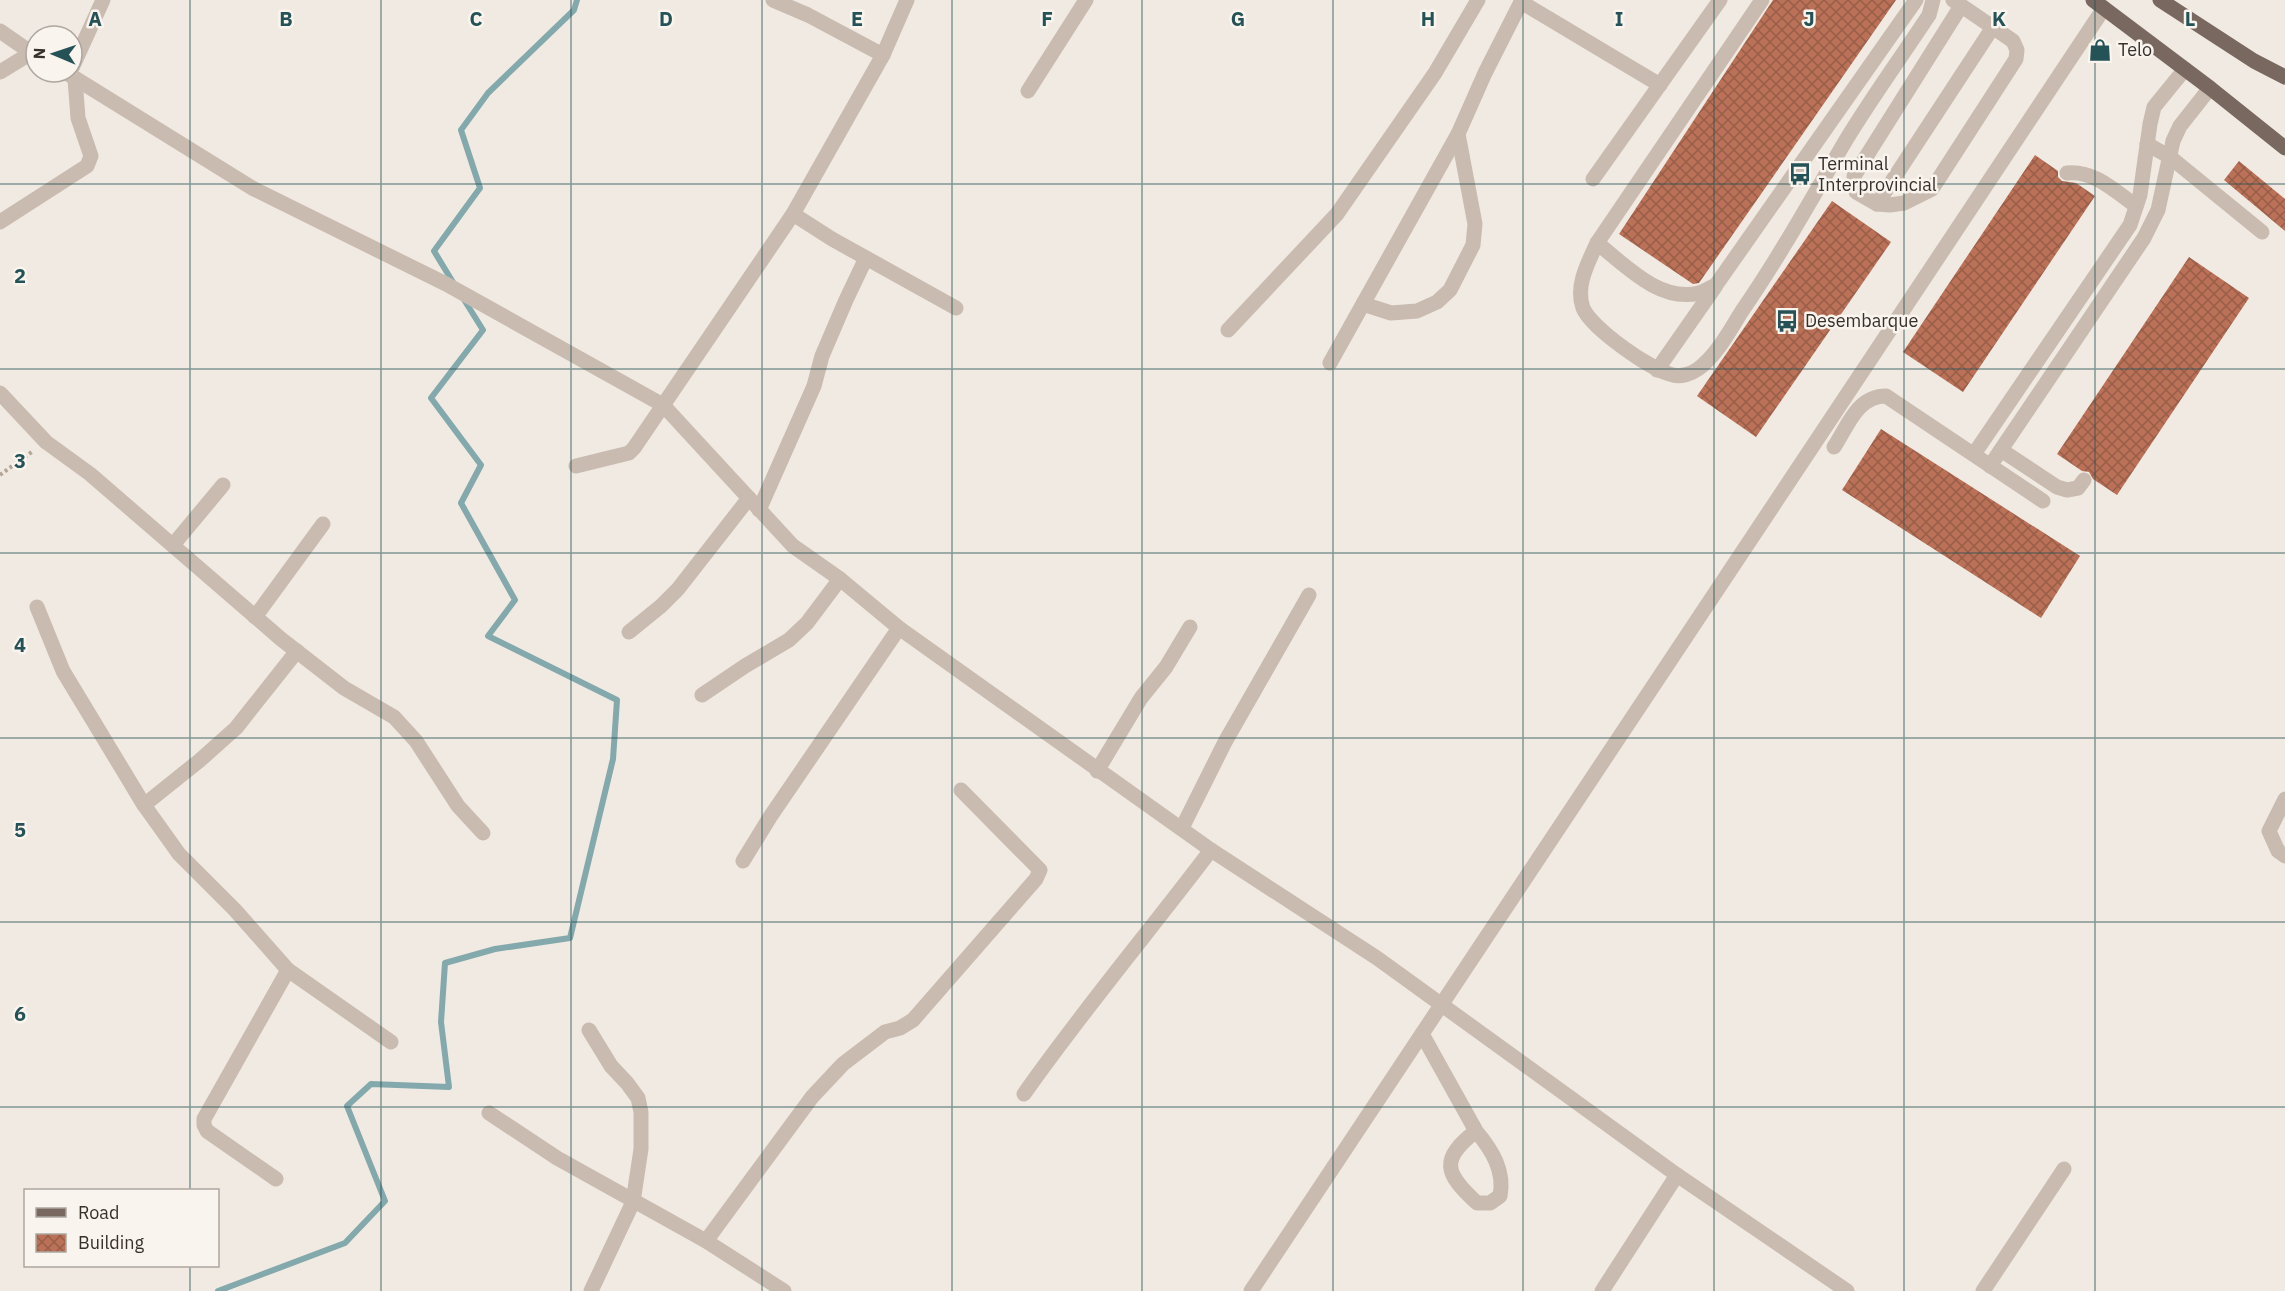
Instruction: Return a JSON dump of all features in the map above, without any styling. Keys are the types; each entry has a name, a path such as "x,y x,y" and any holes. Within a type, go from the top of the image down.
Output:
{"main road":[{"path":"2160,0 2254,61 2285,77"},
{"path":"2098,4 2285,148"}],"street":[{"path":"84,42 103,0"},
{"path":"773,0 808,15 883,54"},
{"path":"576,466 629,453 634,448 793,214 883,54 907,0"},
{"path":"1028,92 1086,0"},
{"path":"1228,330 1337,214 1435,74 1478,0"},
{"path":"1593,179 1720,0"},
{"path":"1762,0 1597,243 1582,279 1581,294 1584,309 1604,332 1657,370 1675,376 1688,375 1699,369 1718,348 1773,266 1848,137 1929,15 1933,0"},
{"path":"1657,370 1916,0"},
{"path":"1330,363 1458,134 1521,1 1660,85"},
{"path":"1957,3 2013,40 2017,50 2016,59 1932,189 1905,203 1877,204 1856,192 1854,176 1957,3"},
{"path":"1251,1291 2098,4"},
{"path":"1877,204 1993,27"},
{"path":"0,31 24,48"},
{"path":"0,72 24,59"},
{"path":"1974,454 2130,225 2140,195 2154,107 2185,69"},
{"path":"84,82 255,189 447,284 663,405 793,546 840,579 899,628 1097,771 1211,850 1377,958 1677,1175 1847,1291"},
{"path":"0,222 87,166 91,156 78,118 72,84"},
{"path":"1990,466 2144,238 2158,210 2173,141 2180,126 2210,88"},
{"path":"1363,304 1391,313 1417,312 1437,302 1450,290 1473,245 1475,224 1458,134"},
{"path":"2147,144 2170,157 2262,232"},
{"path":"2067,173 2079,172 2092,176 2136,207"},
{"path":"793,214 956,308"},
{"path":"1597,243 1652,286 1679,294 1700,293 1716,285"},
{"path":"629,632 678,589 754,504 814,386 822,356 866,258"},
{"path":"0,393 46,442 90,474 297,651 344,687 394,717 416,741 458,806 483,833"},
{"path":"1834,447 1864,401 1875,396 1886,396 2043,501"},
{"path":"2001,450 2056,487 2067,490 2078,488 2084,480"},
{"path":"173,545 223,485"},
{"path":"255,616 323,524"},
{"path":"702,695 789,640 807,623 840,579"},
{"path":"1182,828 1225,742 1309,595"},
{"path":"37,607 63,671 144,805 179,854 235,910 288,970 391,1042"},
{"path":"1097,771 1141,698 1166,667 1190,627"},
{"path":"743,861 899,628"},
{"path":"144,805 236,728 297,651"},
{"path":"706,1241 812,1097 843,1064 885,1032 900,1028 913,1020 1036,879 1040,870 961,790"},
{"path":"2285,799 2269,831 2278,851 2285,856"},
{"path":"1024,1094 1090,1003 1162,915 1211,850"},
{"path":"276,1179 207,1131 204,1119 288,970"},
{"path":"589,1030 611,1066 638,1098 642,1112 633,1202 591,1291"},
{"path":"1422,1034 1476,1131 1487,1144 1503,1183 1500,1196 1490,1203 1477,1203 1464,1192 1453,1176 1450,1162 1454,1151 1476,1131"},
{"path":"489,1113 557,1158 706,1241 774,1288"},
{"path":"1983,1291 2064,1169"},
{"path":"1602,1291 1677,1175"}],"path":[{"path":"0,475 46,442"}],"building":[{"path":"1773,0 1896,0 1699,283 1693,284 1619,234"},
{"path":"2035,155 2058,171 2058,177 2062,181 2076,183 2095,196 1963,392 1903,352"},
{"path":"2239,161 2285,199 2285,231 2224,180"},
{"path":"1832,201 1891,242 1756,437 1697,396"},
{"path":"2189,257 2249,298 2117,495 2093,479 2089,472 2082,471 2057,454"},
{"path":"1881,429 2080,556 2041,618 1842,490"}],"waterway":[{"path":"454,284 434,251 480,188 461,130 488,93 574,10 577,0"},
{"path":"218,1291 345,1243 385,1201 347,1106 371,1084 449,1087 441,1022 445,963 495,949 570,938 613,759 617,700 488,636 515,600 461,503 481,465 431,398 483,330 463,298"}],"place":[{"name":"Telo","path":"2100,50"},
{"name":"Terminal Interprovincial","path":"1800,174"},
{"name":"Desembarque","path":"1787,321"}]}
